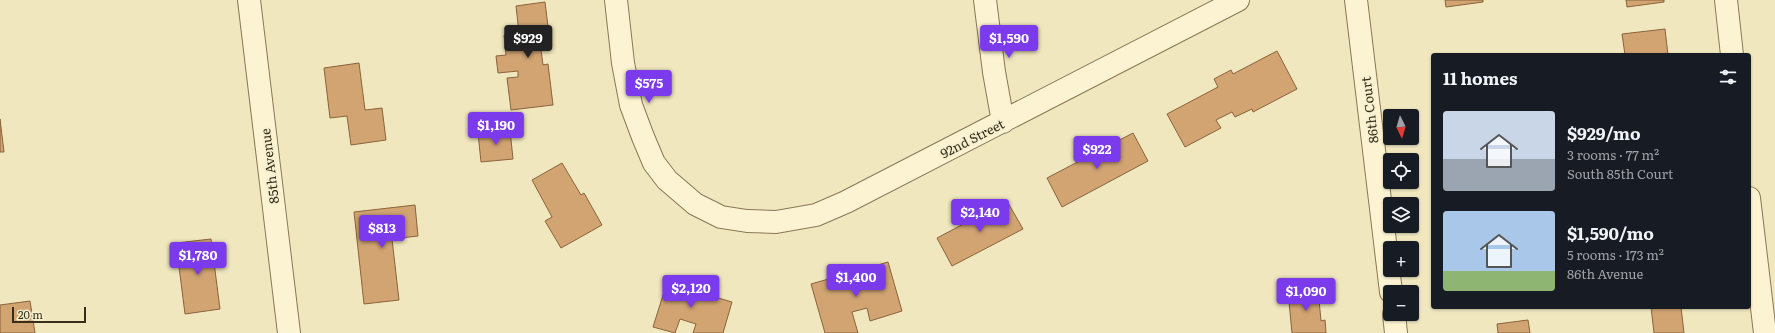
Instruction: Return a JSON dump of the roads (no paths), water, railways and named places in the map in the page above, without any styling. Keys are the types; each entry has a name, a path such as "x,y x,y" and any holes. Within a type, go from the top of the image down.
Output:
{"street":[{"name":"85th Avenue","path":"249,0 289,333"},
{"name":"92nd Street","path":"616,0 623,63 631,105 654,163 667,180 695,204 721,217 747,221 776,222 816,215 853,199 1238,0"},
{"path":"985,0 994,72 1003,122"},
{"name":"86th Court","path":"1356,0 1390,285"},
{"path":"1726,0 1732,53"},
{"path":"1751,215 1765,333"},
{"path":"1395,321 1396,333"}]}
